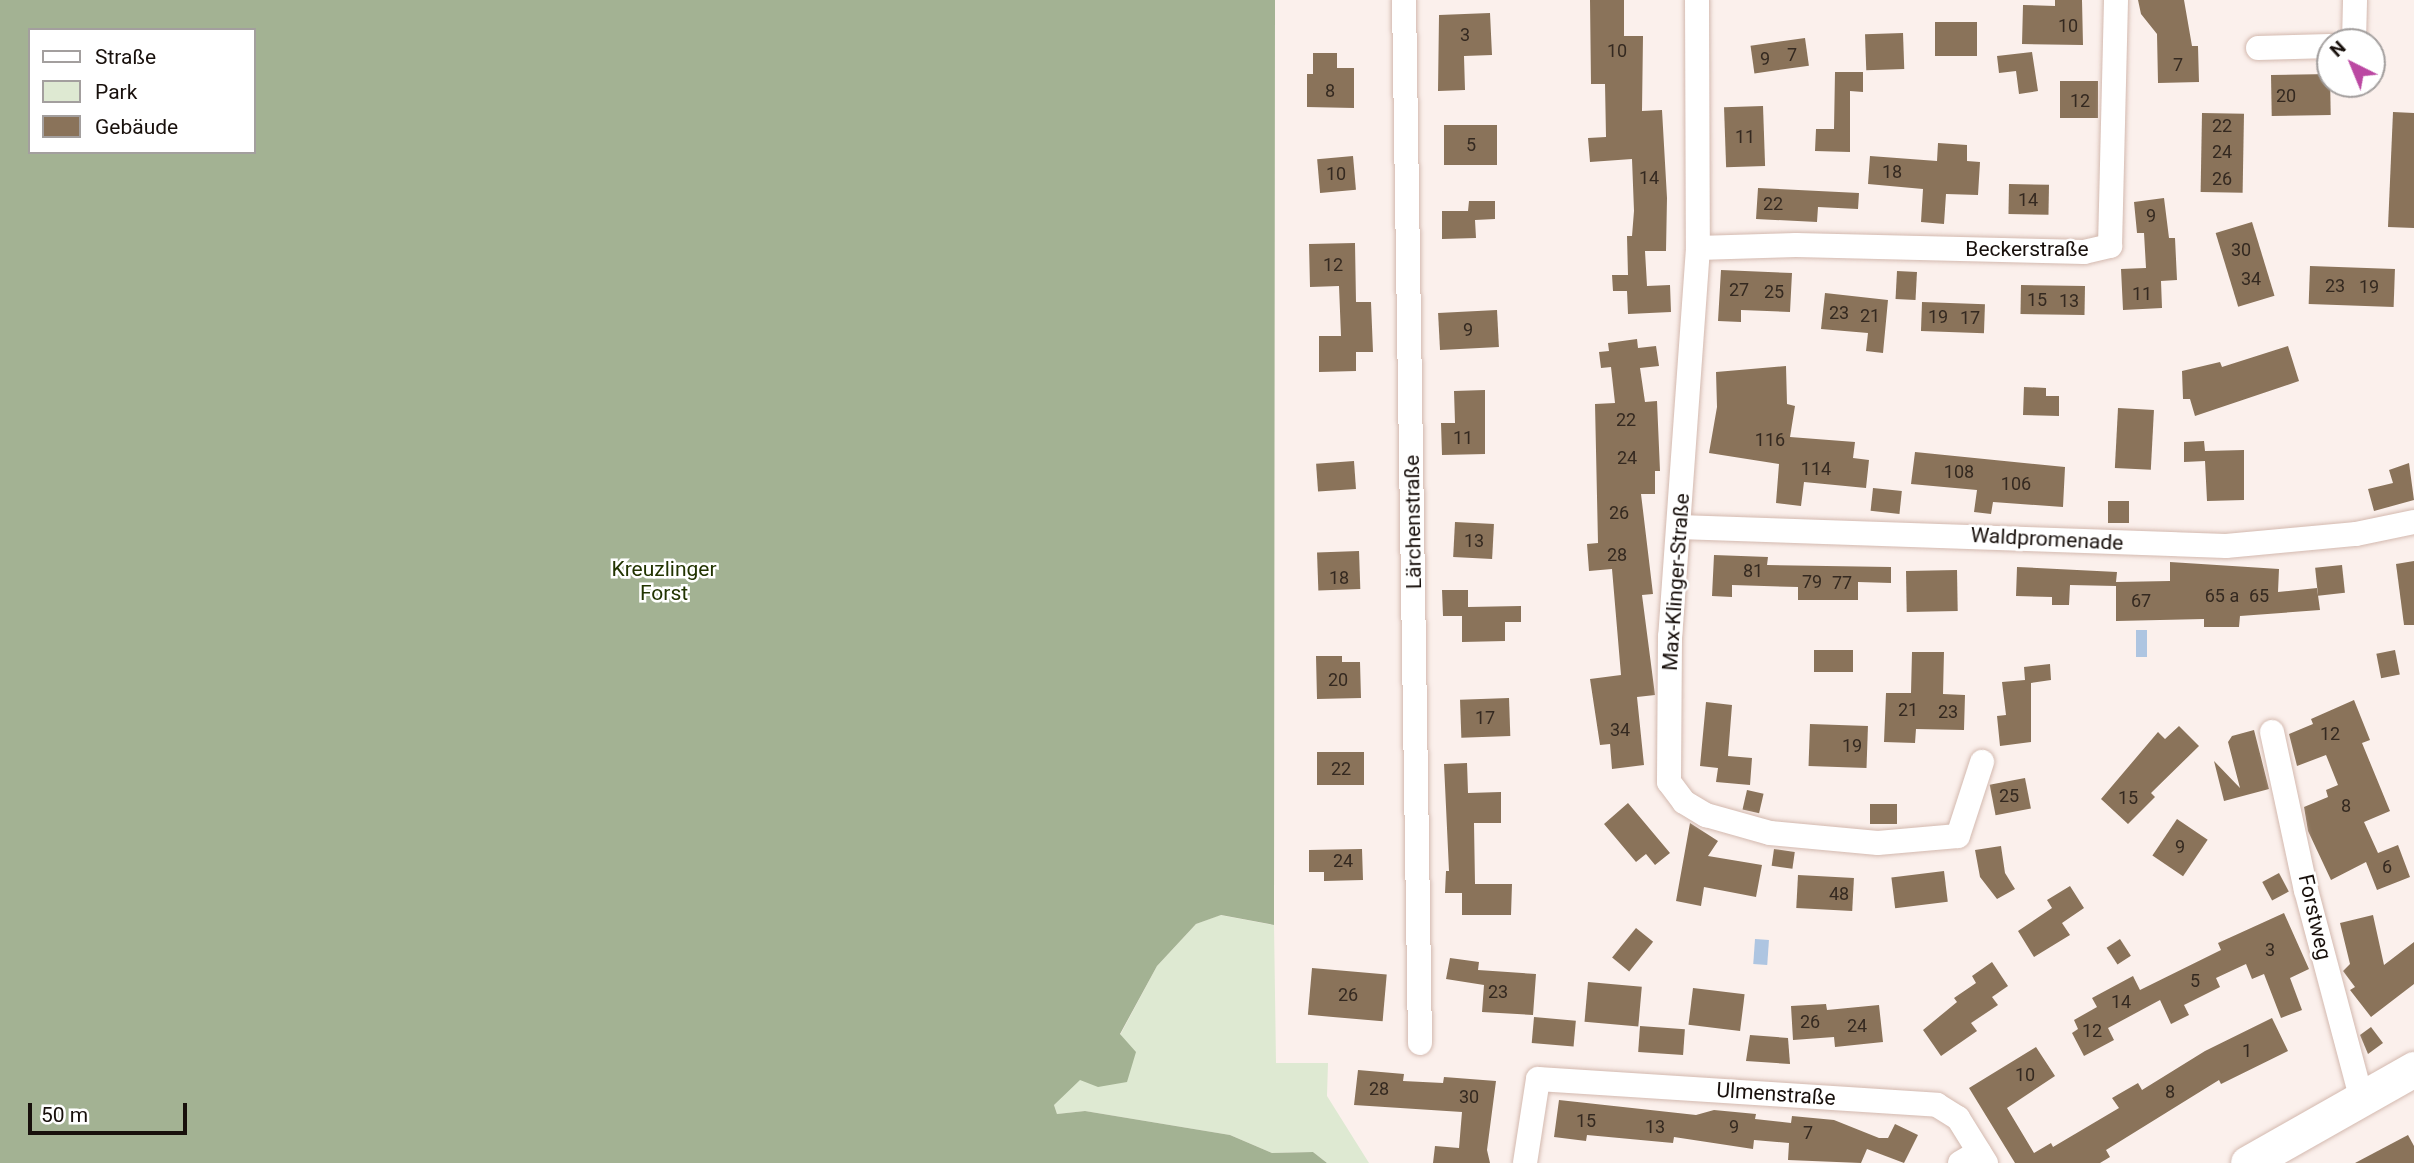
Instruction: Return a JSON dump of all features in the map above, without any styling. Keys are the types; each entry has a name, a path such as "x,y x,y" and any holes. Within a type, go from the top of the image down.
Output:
{"main road":[{"path":"2248,1163 2362,1100 2410,1079"}],"street":[{"name":"Lärchenstraße","path":"1404,0 1420,1043"},
{"name":"Max-Klinger-Straße","path":"1697,0 1698,248 1670,636 1669,782 1684,802 1706,815 1770,833 1878,843 1958,836 1982,762"},
{"name":"Beckerstraße","path":"1698,248 2084,252 2110,246 2116,0"},
{"path":"2354,28 2355,0"},
{"path":"2258,48 2316,46"},
{"name":"Waldpromenade","path":"1679,527 2226,546 2356,534 2414,522"},
{"name":"Forstweg","path":"2272,733 2306,890 2362,1100"},
{"name":"Ulmenstraße","path":"1525,1163 1538,1079 1937,1105 1958,1118 1975,1159"}],"green space":[{"name":"Kreuzlinger Forst","path":"0,0 1275,0 1274,925 1221,915 1196,924 1157,966 1120,1034 1136,1052 1127,1082 1098,1087 1080,1080 1054,1105 1057,1114 1085,1111 1230,1135 1272,1153 1313,1152 1327,1163 0,1163"},
{"path":"1220,915 1274,925 1276,1063 1328,1063 1327,1096 1369,1163 1327,1163 1313,1152 1272,1153 1230,1135 1085,1111 1057,1114 1054,1105 1120,1035 1157,966 1196,924"}],"water":[{"path":"2136,630 2147,630 2147,657 2136,657"},
{"path":"1755,939 1769,940 1767,965 1753,964"}],"building":[{"path":"1590,0 1624,0 1624,36 1643,36 1642,111 1662,110 1667,198 1666,251 1645,251 1647,286 1670,285 1671,312 1628,314 1627,291 1613,291 1612,275 1628,275 1627,236 1632,236 1634,211 1632,159 1590,162 1588,138 1606,137 1605,84 1591,84"},
{"path":"2055,0 2082,0 2083,45 2022,44 2023,5 2055,6"},
{"path":"2138,0 2184,0 2192,46 2198,46 2199,82 2158,83 2157,34 2141,14"},
{"path":"1490,13 1492,55 1464,56 1465,90 1438,91 1439,15"},
{"path":"1935,22 1977,22 1977,56 1935,56"},
{"path":"1903,33 1904,69 1866,70 1865,34"},
{"path":"1805,38 1809,66 1754,73 1751,46"},
{"path":"2032,52 2038,91 2019,94 2016,71 1999,73 1997,56"},
{"path":"1313,53 1337,53 1337,68 1354,68 1354,108 1307,107 1307,74 1313,74"},
{"path":"1835,72 1863,72 1863,92 1850,91 1850,152 1815,151 1816,129 1834,129"},
{"path":"2316,74 2316,98 2330,98 2331,115 2272,116 2271,75"},
{"path":"2060,81 2098,81 2098,118 2060,118"},
{"path":"1763,106 1765,166 1726,167 1724,107"},
{"path":"2393,112 2414,113 2414,228 2388,227"},
{"path":"2202,113 2244,114 2243,193 2201,192"},
{"path":"1444,125 1497,125 1497,165 1444,165"},
{"path":"1938,143 1967,145 1967,161 1980,162 1978,195 1946,194 1944,224 1921,222 1923,189 1868,184 1870,156 1937,161"},
{"path":"1353,156 1356,190 1320,193 1317,159"},
{"path":"2009,184 2049,185 2048,215 2008,214"},
{"path":"1758,188 1859,193 1858,209 1818,207 1817,222 1756,219"},
{"path":"2164,198 2169,238 2175,238 2177,280 2161,281 2162,308 2123,310 2121,269 2146,268 2144,233 2137,233 2134,202"},
{"path":"1469,201 1495,201 1495,219 1475,220 1476,238 1442,239 1442,211 1468,211"},
{"path":"2252,222 2275,296 2238,307 2216,233"},
{"path":"1355,243 1356,302 1371,302 1373,352 1356,352 1356,371 1319,372 1319,336 1341,336 1339,286 1310,287 1309,244"},
{"path":"2310,266 2395,269 2394,307 2309,304"},
{"path":"1721,270 1792,273 1790,312 1741,310 1741,322 1718,321"},
{"path":"1897,271 1917,272 1916,300 1896,299"},
{"path":"2021,285 2085,286 2084,315 2020,314"},
{"path":"1825,293 1888,300 1883,353 1866,351 1868,333 1821,329"},
{"path":"1922,302 1985,304 1984,333 1921,331"},
{"path":"1497,310 1499,347 1440,350 1438,313"},
{"path":"1637,339 1638,348 1656,346 1659,366 1640,368 1645,402 1657,401 1660,471 1655,471 1655,494 1641,494 1653,594 1642,595 1655,695 1637,697 1644,765 1612,769 1610,744 1600,745 1590,679 1621,675 1612,569 1589,571 1587,544 1598,543 1595,404 1615,403 1611,367 1601,368 1599,352 1609,351 1608,343"},
{"path":"2288,346 2299,381 2195,416 2190,399 2183,399 2182,371 2220,362 2222,367"},
{"path":"1786,366 1787,404 1795,406 1790,437 1855,442 1853,458 1869,460 1866,488 1804,482 1801,506 1776,503 1779,464 1709,453 1717,407 1716,372"},
{"path":"2024,387 2046,388 2046,396 2059,396 2059,416 2023,415"},
{"path":"1485,390 1485,454 1442,455 1441,423 1455,423 1454,391"},
{"path":"2118,408 2154,410 2151,470 2115,468"},
{"path":"2204,441 2205,451 2244,450 2244,500 2207,501 2205,461 2184,462 2184,442"},
{"path":"1915,452 2065,467 2063,507 1993,502 1991,514 1974,512 1977,490 1911,484"},
{"path":"1354,461 1356,489 1318,492 1316,464"},
{"path":"2409,463 2414,500 2374,511 2368,489 2393,483 2389,470"},
{"path":"1873,488 1902,491 1899,514 1871,511"},
{"path":"2108,501 2129,501 2129,523 2108,523"},
{"path":"1455,522 1494,524 1492,559 1453,557"},
{"path":"1359,551 1360,589 1318,590 1317,552"},
{"path":"1714,555 1768,557 1767,565 1891,567 1891,583 1858,582 1858,600 1798,600 1798,587 1732,585 1732,597 1712,596"},
{"path":"2414,561 2414,625 2404,625 2396,564"},
{"path":"2170,562 2279,569 2278,592 2317,588 2320,610 2240,616 2239,627 2204,627 2204,619 2116,621 2116,586 2070,585 2069,605 2052,605 2052,597 2016,596 2017,567 2117,572 2116,582 2170,581"},
{"path":"2342,565 2345,593 2318,596 2315,568"},
{"path":"1957,570 1958,611 1907,612 1906,571"},
{"path":"1442,590 1468,590 1468,607 1521,606 1521,622 1505,622 1505,641 1462,642 1462,616 1443,616"},
{"path":"1814,650 1853,650 1853,672 1814,672"},
{"path":"2395,650 2400,675 2381,678 2376,654"},
{"path":"1912,652 1944,652 1943,694 1965,695 1964,730 1916,729 1915,743 1884,742 1886,693 1911,693"},
{"path":"1316,656 1342,656 1342,662 1360,662 1361,698 1317,699"},
{"path":"2050,664 2051,680 2031,683 2031,742 2000,746 1997,716 2006,715 2002,682 2025,680 2024,667"},
{"path":"1509,698 1510,736 1461,738 1460,700"},
{"path":"2354,700 2370,740 2362,743 2390,811 2364,822 2378,853 2398,845 2410,877 2377,890 2366,862 2331,880 2308,831 2304,807 2328,797 2326,790 2338,785 2326,755 2297,766 2289,734 2313,724 2311,719"},
{"path":"1706,702 1732,705 1728,756 1752,758 1750,785 1716,782 1718,768 1700,766"},
{"path":"1810,724 1868,726 1866,768 1809,766"},
{"path":"2179,726 2199,746 2151,793 2155,797 2128,824 2101,799 2158,732 2165,739"},
{"path":"2254,730 2269,789 2224,801 2214,761 2240,788 2228,742 2232,736"},
{"path":"1317,752 1364,752 1364,785 1317,785"},
{"path":"1467,763 1468,793 1501,792 1501,823 1474,823 1475,884 1512,884 1511,915 1462,915 1462,893 1445,893 1446,871 1449,871 1444,764"},
{"path":"2025,778 2031,808 1996,815 1990,785"},
{"path":"1747,790 1764,794 1759,813 1743,809"},
{"path":"1628,803 1670,853 1655,865 1646,854 1636,862 1604,824"},
{"path":"1870,804 1897,804 1897,824 1870,824"},
{"path":"2177,819 2208,840 2183,876 2152,855"},
{"path":"1690,823 1718,841 1708,856 1762,865 1756,897 1704,887 1701,906 1676,901"},
{"path":"2001,846 2005,873 2015,889 1997,899 1980,877 1975,850"},
{"path":"1362,849 1363,880 1324,881 1324,872 1309,872 1309,850"},
{"path":"1774,849 1795,852 1792,869 1772,866"},
{"path":"1944,871 1948,902 1895,908 1891,877"},
{"path":"2279,873 2289,892 2272,900 2262,882"},
{"path":"1798,875 1854,878 1852,911 1796,908"},
{"path":"2070,886 2084,908 2062,923 2070,935 2034,957 2018,931 2052,908 2047,900"},
{"path":"2284,913 2309,969 2290,978 2302,1010 2281,1018 2264,974 2252,979 2246,964 2216,978 2220,987 2184,1005 2189,1015 2171,1024 2160,1000 2108,1028 2114,1040 2084,1056 2072,1033 2078,1029 2074,1020 2097,1007 2092,998 2133,976 2140,990 2221,950 2218,943"},
{"path":"2373,915 2384,965 2414,942 2414,984 2371,1017 2350,990 2355,987 2343,971 2350,964 2340,923"},
{"path":"1636,928 1653,942 1629,971 1612,958"},
{"path":"2120,939 2131,956 2117,964 2107,948"},
{"path":"1450,958 1479,962 1478,970 1536,974 1533,1015 1482,1012 1484,985 1446,979"},
{"path":"1992,962 2008,986 1992,997 1998,1005 1971,1023 1977,1031 1941,1056 1923,1030 1957,1002 1954,998 1976,983 1972,976"},
{"path":"1312,968 1387,975 1383,1021 1308,1015"},
{"path":"1588,982 1642,987 1638,1027 1585,1022"},
{"path":"1693,988 1745,994 1740,1031 1688,1025"},
{"path":"1826,1004 1827,1010 1879,1005 1883,1042 1835,1047 1834,1037 1793,1040 1791,1006"},
{"path":"1534,1017 1576,1021 1574,1047 1532,1043"},
{"path":"2272,1018 2288,1051 2221,1084 2219,1080 2106,1150 2110,1157 2100,1163 2015,1163 1969,1088 2036,1047 2055,1076 2007,1108 2034,1153 2051,1143 2053,1147 2119,1108 2112,1098 2138,1083 2142,1090 2205,1051"},
{"path":"1640,1026 1685,1029 1683,1055 1638,1052"},
{"path":"2371,1027 2383,1043 2368,1054 2360,1035"},
{"path":"1750,1035 1788,1038 1790,1064 1746,1061"},
{"path":"1358,1070 1404,1074 1403,1081 1443,1083 1444,1077 1496,1081 1487,1150 1490,1163 1433,1163 1435,1146 1459,1148 1462,1112 1354,1105"},
{"path":"1559,1100 1696,1115 1714,1110 1756,1114 1755,1119 1791,1123 1792,1116 1834,1120 1879,1138 1888,1138 1895,1124 1918,1135 1904,1163 1867,1149 1861,1163 1788,1160 1789,1143 1754,1140 1753,1149 1674,1137 1673,1143 1587,1135 1586,1141 1554,1137"},
{"path":"2408,1135 2414,1146 2414,1163 2355,1163"}]}
